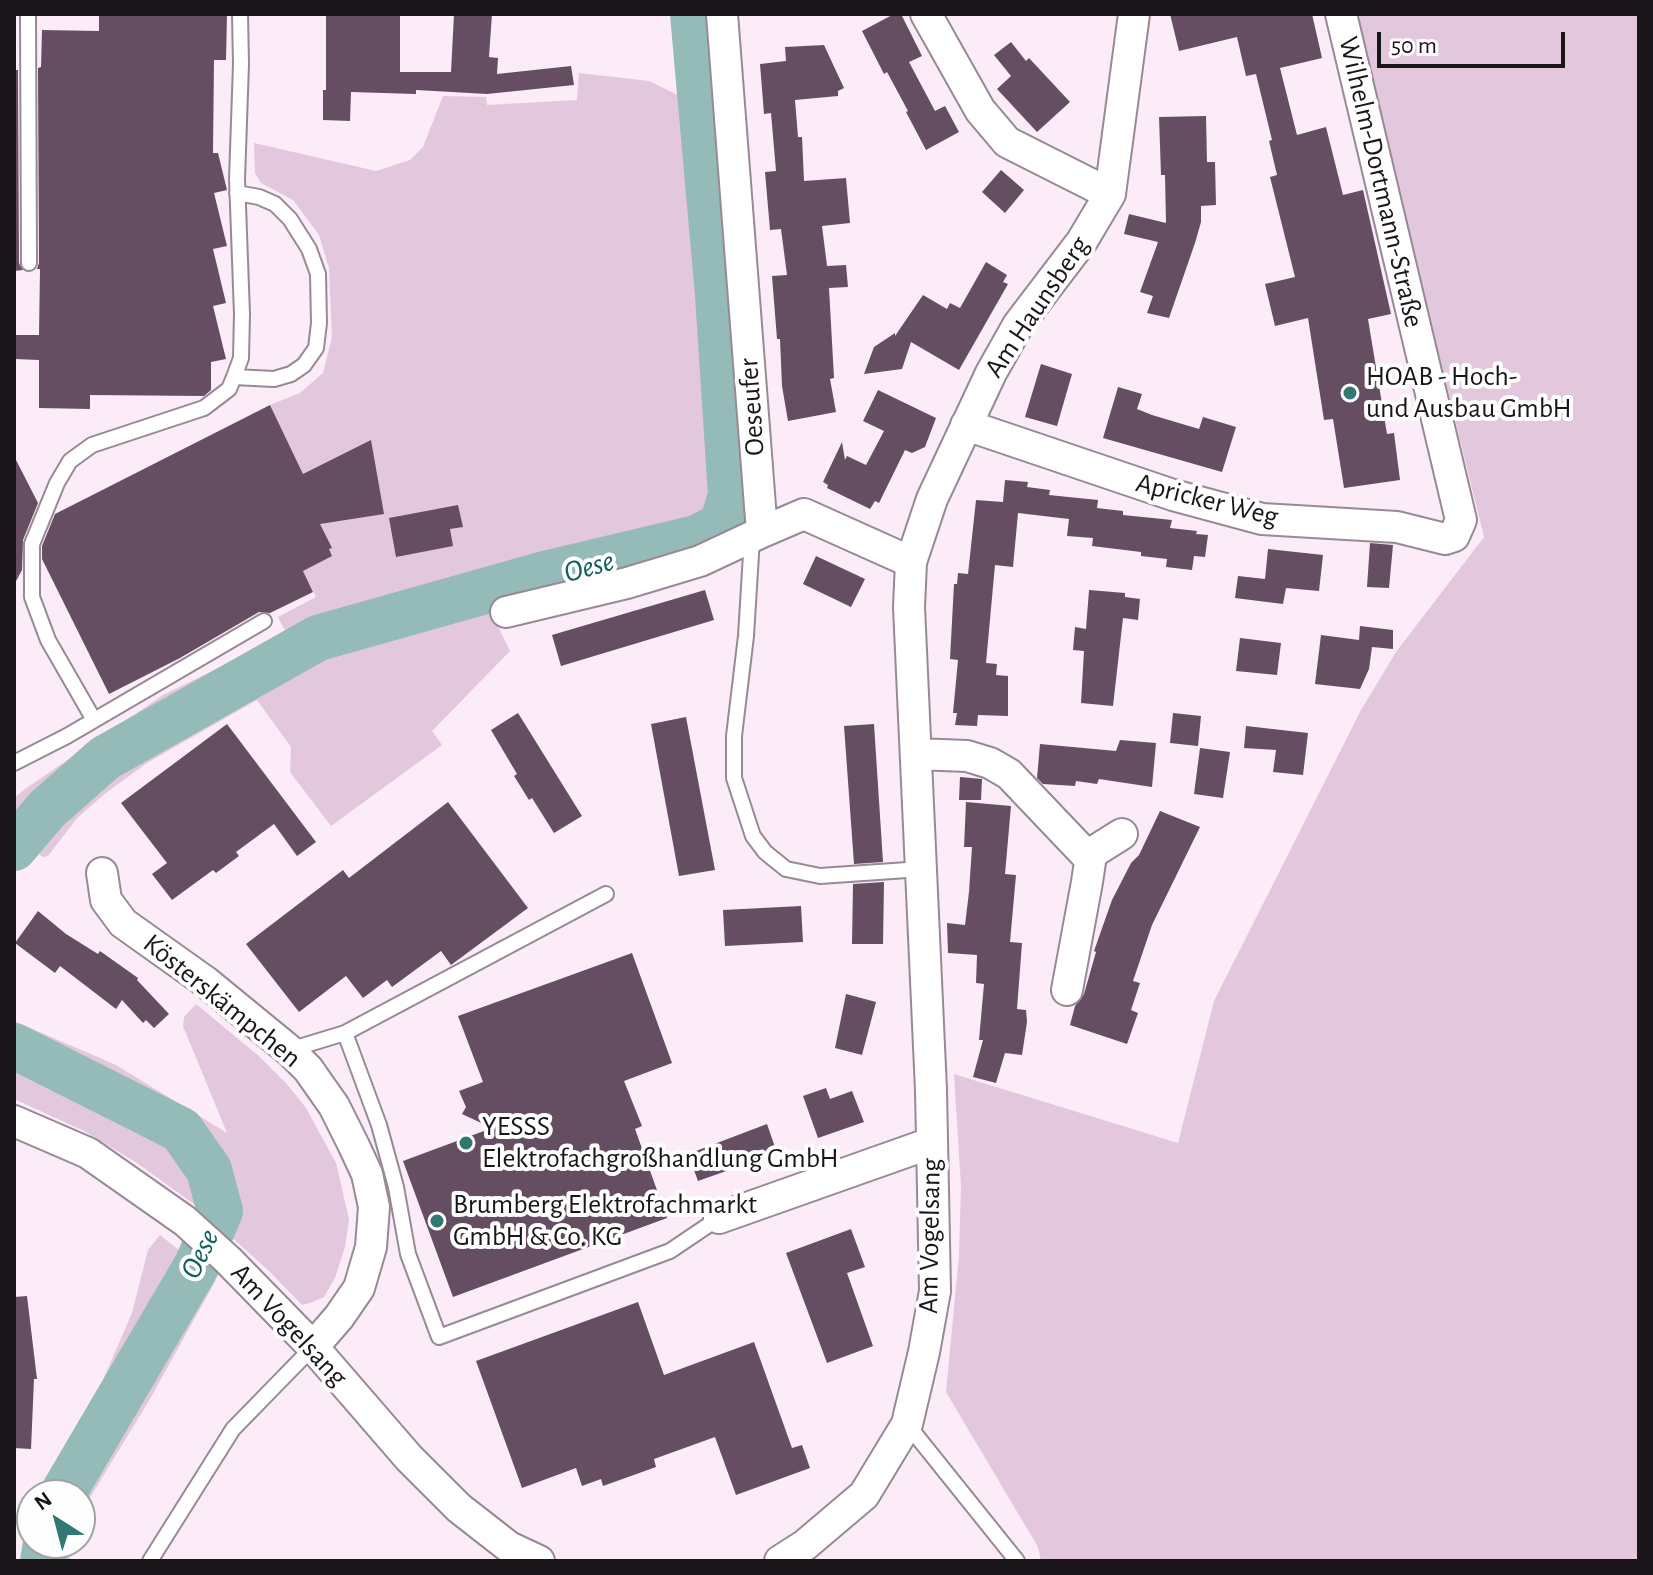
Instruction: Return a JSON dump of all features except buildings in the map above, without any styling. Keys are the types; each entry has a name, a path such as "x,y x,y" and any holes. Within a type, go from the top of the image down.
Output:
{"street":[{"name":"Oeseufer","path":"722,14 757,535"},
{"path":"926,14 980,110 1007,142 1110,194 1134,14"},
{"name":"Wilhelm-Dortmann-Straße","path":"1341,14 1461,520 1454,536"},
{"name":"Am Haunsberg","path":"911,562 932,499 991,373 1018,325 1082,241 1110,194"},
{"name":"Apricker Weg","path":"966,425 1173,495 1262,519 1397,527 1445,539 1454,536"},
{"path":"506,612 627,583 700,561 804,514 911,562"},
{"name":"Am Vogelsang","path":"799,1556 864,1495 907,1424 935,1291 931,1090 909,607 911,562"},
{"path":"916,754 967,756 990,763 1009,774 1087,856 1090,862 1067,990"},
{"path":"1087,856 1122,834"},
{"name":"Kösterskämpchen","path":"102,873 106,900 123,923 206,982 308,1069 334,1106 367,1174 374,1207 371,1247 359,1288 313,1347"},
{"name":"Am Vogelsang","path":"14,1121 88,1153 185,1221 313,1347 409,1458 459,1508 509,1547 539,1561"},
{"name":"Am Vogelsang","path":"719,1218 931,1143"}],"lane":[{"path":"28,14 29,263"},
{"path":"94,720 48,640 32,597 32,544 57,483 70,461 92,445 204,408 229,389 234,377 241,358 237,193 240,14"},
{"path":"234,377 274,379 291,374 304,365 316,348 319,323 318,274 309,249 290,219 275,204 237,193"},
{"path":"757,535 734,736 734,778 744,817 753,836 765,852 786,869 820,876 922,869"},
{"path":"14,763 264,621"},
{"path":"289,1050 345,1033 606,894"},
{"path":"345,1033 379,1125 396,1187 408,1254 439,1337 670,1251 719,1218"},
{"path":"150,1561 233,1429 313,1347"},
{"path":"907,1424 1017,1561"}],"shaded area":[{"path":"1355,14 1639,14 1639,1561 1041,1561 1038,1547 946,1392 959,1256 961,1186 954,1074 1178,1143 1214,1001 1361,710 1396,652 1484,537"},
{"path":"579,73 649,81 684,98 690,225 702,335 714,508 710,513 641,544 502,571 383,603 297,636 185,693 90,752 55,781 14,827 14,798 25,789 163,695 287,634 278,617 316,597 264,494 303,474 270,405 300,393 323,373 332,337 329,268 319,235 293,200 261,183 255,173 254,143 376,171 410,160 423,147 443,96 486,97 487,105 577,100"},
{"path":"488,606 510,651 432,731 442,745 331,826 290,772 291,747 257,700 147,763 107,792 78,817 48,856 43,857 32,850 69,805 133,756 278,674 310,659 404,627"},
{"path":"196,1004 286,1083 306,1108 336,1163 349,1219 345,1247 335,1278 324,1297 313,1302 302,1305 198,1207 137,1163 84,1131 14,1099 14,1021 116,1065 227,1133 183,1026 184,1017"},
{"path":"160,1235 216,1280 96,1488 96,1479 55,1479 83,1426 132,1313 148,1250"},
{"path":"70,1559 71,1561 23,1561"}],"waterway":[{"name":"Oese","path":"14,848 47,809 105,758 318,638 545,574 697,538 722,525 731,495 718,295 693,14"},
{"name":"Oese","path":"14,1046 181,1130 209,1170 220,1211 197,1265 71,1479"}],"place":[{"name":"HOAB - Hoch- und Ausbau GmbH","path":"1350,393"},
{"name":"YESSS Elektrofachgroßhandlung GmbH","path":"466,1143"},
{"name":"Brumberg Elektrofachmarkt GmbH & Co. KG","path":"437,1221"}]}
